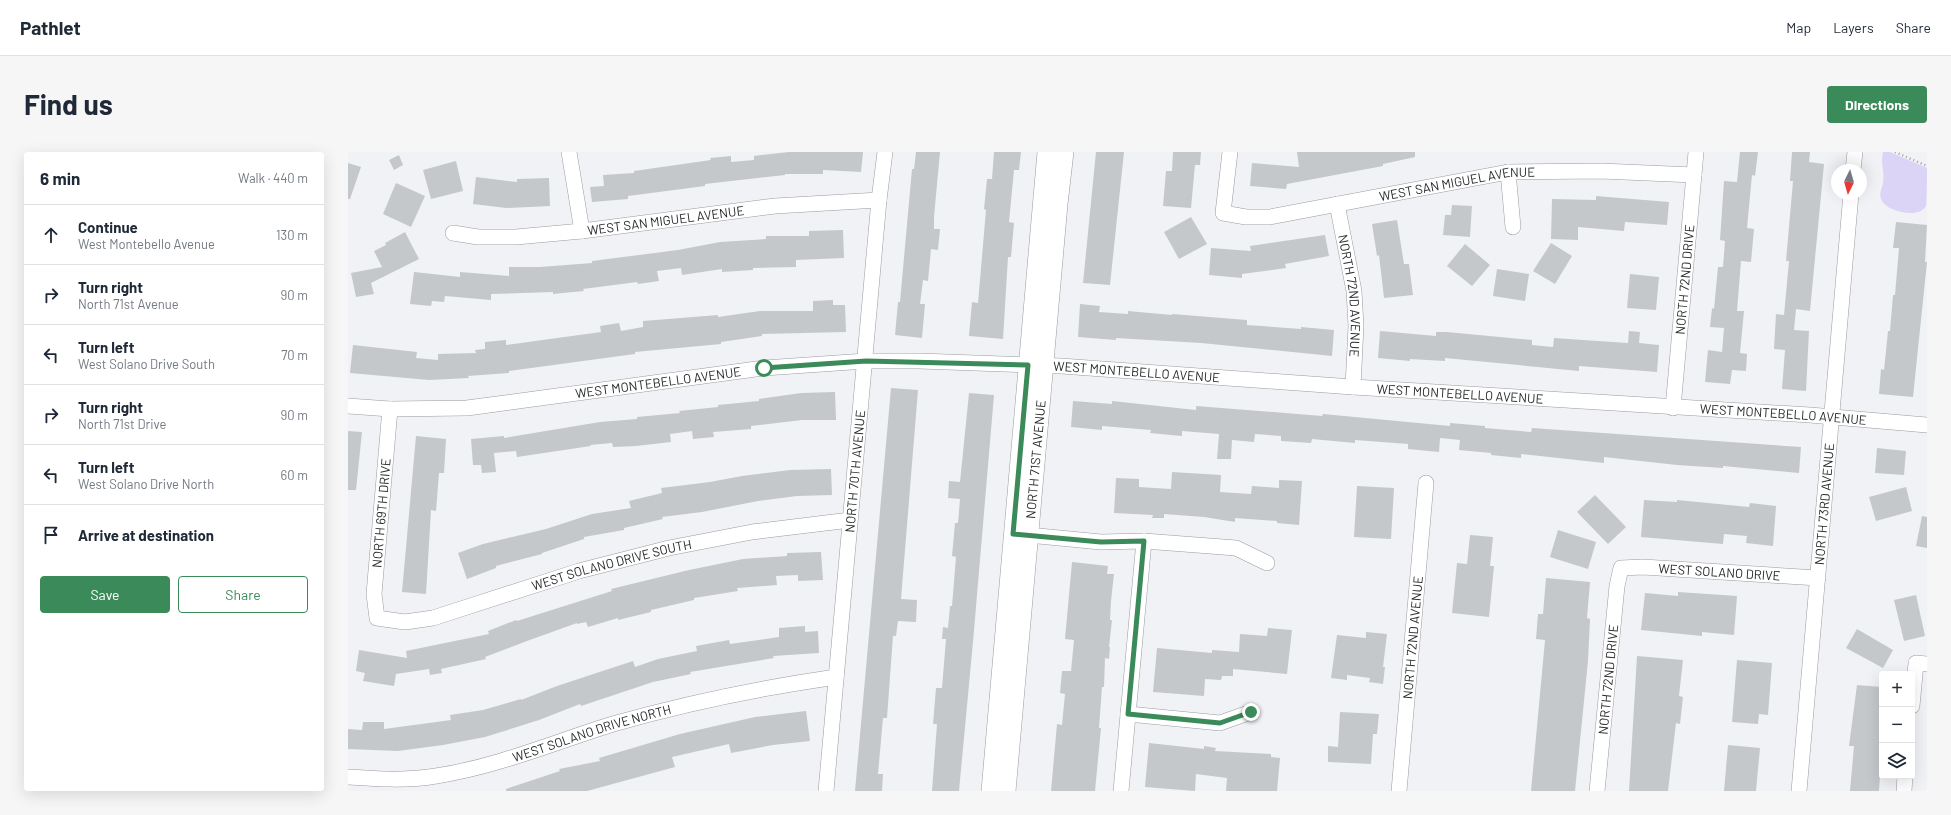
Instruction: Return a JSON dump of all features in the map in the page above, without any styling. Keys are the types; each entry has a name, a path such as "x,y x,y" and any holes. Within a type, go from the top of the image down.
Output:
{"street":[{"path":"569,152 582,231"},
{"name":"NORTH 70TH AVENUE","path":"826,791 850,520 866,361 879,200 885,152"},
{"name":"NORTH 71ST AVENUE","path":"991,791 1021,535 1036,365 1047,152"},
{"name":"NORTH 71ST AVENUE","path":"1036,365 1064,152"},
{"name":"WEST SAN MIGUEL AVENUE","path":"1230,152 1223,213 1246,217 1270,217 1508,172 1601,171 1694,175"},
{"name":"NORTH 72ND DRIVE","path":"1673,408 1696,152"},
{"path":"1854,164 1855,152"},
{"path":"1508,172 1513,227"},
{"name":"WEST SAN MIGUEL AVENUE","path":"453,234 478,237 516,237 582,231 775,206 879,200"},
{"name":"NORTH 73RD AVENUE","path":"1799,791 1850,200"},
{"name":"NORTH 72ND AVENUE","path":"1337,204 1354,291 1356,326 1353,387"},
{"name":"WEST MONTEBELLO AVENUE","path":"348,406 390,409 467,408 764,368 866,361 1036,365 1673,408 1831,417 1927,425"},
{"name":"NORTH 69TH DRIVE","path":"377,618 374,594 390,409"},
{"name":"NORTH 72ND AVENUE","path":"1399,791 1426,483"},
{"name":"WEST SOLANO DRIVE SOUTH","path":"377,618 404,622 433,618 579,571 669,548 752,532 850,520"},
{"path":"1021,535 1101,542 1144,541 1236,548 1267,563"},
{"name":"NORTH 71ST AVENUE","path":"1006,791 1021,535"},
{"path":"1121,791 1144,541"},
{"name":"WEST SOLANO DRIVE","path":"1621,568 1643,567 1818,578"},
{"name":"NORTH 72ND DRIVE","path":"1598,791 1617,586 1621,568"},
{"path":"1915,693 1922,663"},
{"name":"WEST SOLANO DRIVE NORTH","path":"348,777 388,780 435,777 463,771 677,706 755,689 836,676"},
{"path":"1128,714 1220,723 1251,712"},
{"path":"1904,791 1905,779"}],"path":[{"path":"1895,152 1927,166"}],"shaded area":[{"path":"1883,152 1890,152 1927,168 1926,206 1922,210 1911,213 1897,211 1885,205 1882,201 1880,194 1883,183"}],"building":[{"path":"789,152 863,152 861,172 823,170 823,174 785,174 628,196 628,199 592,202 590,187 604,186 603,175 634,173 634,171 711,160 710,158 731,156 731,162 754,160 754,156"},
{"path":"916,152 940,152 934,217 934,229 940,229 938,250 931,249 928,281 923,280 920,304 925,304 922,338 895,335 898,302 900,302 912,169 914,169"},
{"path":"994,152 1021,152 1019,170 1014,170 1009,222 1014,223 1011,257 1008,257 1003,339 969,336 972,302 978,303 986,210 984,209 987,179 992,179"},
{"path":"1096,152 1124,152 1110,285 1083,283"},
{"path":"1173,152 1201,152 1200,165 1195,165 1191,208 1163,206 1166,171 1172,171"},
{"path":"1297,152 1415,152 1415,157 1383,164 1383,166 1287,184 1286,189 1250,186 1252,163 1299,167"},
{"path":"1740,152 1758,152 1755,176 1752,175 1747,228 1754,229 1751,262 1741,261 1737,311 1744,311 1740,353 1747,354 1746,371 1732,370 1730,384 1705,382 1708,350 1722,352 1724,328 1710,327 1712,308 1714,309 1718,267 1723,267 1725,241 1720,240 1724,181 1737,182"},
{"path":"1792,152 1810,152 1809,162 1824,164 1810,311 1796,309 1794,330 1809,331 1806,391 1782,389 1785,350 1774,349 1776,314 1784,315 1789,261 1786,261 1793,181 1790,181"},
{"path":"399,155 403,165 394,170 389,160"},
{"path":"456,161 463,191 431,199 423,170"},
{"path":"348,163 361,167 350,199 348,199"},
{"path":"476,177 517,182 517,179 549,178 550,206 506,208 473,204"},
{"path":"396,183 425,196 411,227 383,214"},
{"path":"1596,196 1669,202 1667,225 1625,222 1624,231 1578,227 1578,240 1551,239 1552,199 1596,200"},
{"path":"1452,205 1472,206 1470,237 1443,235 1445,215 1451,215"},
{"path":"1191,217 1207,244 1179,259 1164,232"},
{"path":"1397,220 1404,264 1409,264 1413,295 1384,298 1379,255 1377,256 1372,224"},
{"path":"1896,222 1927,225 1925,262 1927,262 1913,397 1879,394 1881,369 1884,370 1888,331 1890,331 1893,295 1895,295 1899,248 1893,248"},
{"path":"843,230 844,258 796,260 796,267 753,268 753,270 722,272 722,269 682,275 681,268 657,271 659,281 638,284 637,282 583,289 584,291 553,294 553,292 491,294 491,300 445,296 444,302 432,301 431,306 410,304 414,272 460,277 460,272 509,276 509,267 540,267 592,263 592,261 678,250 720,242 766,239 766,236 809,236 809,231"},
{"path":"405,232 419,259 371,283 374,294 356,297 351,273 382,267 374,251"},
{"path":"1325,235 1329,256 1285,264 1286,268 1242,274 1242,278 1209,275 1211,248 1251,251 1250,246"},
{"path":"1551,243 1572,256 1555,284 1533,271"},
{"path":"1465,244 1490,265 1472,286 1447,266"},
{"path":"1497,269 1529,274 1525,301 1493,296"},
{"path":"1630,274 1659,277 1656,310 1627,308"},
{"path":"833,300 833,305 845,305 846,332 762,334 762,336 721,342 721,344 635,352 635,354 509,371 509,373 468,376 469,378 429,380 350,373 353,345 417,352 416,358 438,360 438,354 476,353 475,350 485,349 485,342 506,340 506,345 601,332 600,326 619,323 621,331 643,327 643,321 718,315 718,317 760,311 813,311 813,301"},
{"path":"1080,304 1100,306 1099,312 1128,314 1128,311 1172,314 1247,320 1247,325 1334,330 1332,356 1201,343 1078,337"},
{"path":"1380,331 1436,336 1436,332 1447,332 1532,340 1532,345 1553,347 1554,338 1628,343 1629,331 1640,332 1639,343 1659,345 1657,372 1579,366 1579,371 1445,358 1445,361 1410,359 1410,361 1378,358"},
{"path":"891,388 918,390 901,599 917,600 916,622 898,621 896,636 893,636 887,718 883,718 878,774 883,774 882,791 855,791"},
{"path":"835,392 836,420 802,420 751,426 751,429 713,432 714,437 693,439 692,431 670,434 671,442 636,446 613,447 612,443 590,445 591,446 517,457 516,451 494,453 496,472 482,473 481,465 473,465 471,439 504,436 504,438 600,422 680,413 679,411 759,401 759,399 801,393"},
{"path":"969,393 994,395 973,642 959,791 932,791 937,724 933,724 936,688 942,688 946,639 942,639 943,627 948,628 950,606 952,606 956,557 952,556 955,523 958,523 960,499 948,498 949,481 960,482"},
{"path":"1073,401 1112,404 1112,401 1196,410 1196,406 1322,416 1323,414 1450,426 1450,423 1485,426 1485,428 1531,432 1532,428 1801,447 1799,473 1723,466 1723,468 1677,465 1604,457 1604,463 1521,454 1521,458 1459,450 1460,440 1440,438 1439,452 1408,449 1408,444 1355,440 1355,443 1312,439 1311,443 1281,441 1281,436 1255,434 1254,442 1232,440 1231,459 1217,459 1219,434 1182,431 1182,436 1150,433 1151,430 1102,426 1102,430 1071,427"},
{"path":"348,431 362,432 356,490 348,490"},
{"path":"416,436 446,439 444,473 439,473 436,511 431,510 426,594 402,592"},
{"path":"1877,448 1906,451 1904,475 1875,473"},
{"path":"831,469 832,495 797,496 758,501 702,512 662,517 663,519 624,528 624,530 584,537 584,539 542,554 496,566 496,568 467,579 458,553 483,544 546,529 592,514 631,508 629,501 662,493 661,488 790,470"},
{"path":"1172,472 1221,475 1220,492 1251,494 1252,486 1279,488 1279,480 1302,481 1299,525 1277,523 1277,521 1235,518 1235,522 1204,517 1164,514 1164,518 1152,518 1153,515 1114,513 1116,478 1139,479 1139,487 1171,489"},
{"path":"1357,486 1394,488 1391,539 1354,537"},
{"path":"1906,487 1912,511 1876,521 1869,497"},
{"path":"1595,495 1626,527 1608,544 1577,512"},
{"path":"1644,500 1677,502 1677,500 1749,507 1750,503 1776,506 1773,546 1746,543 1747,536 1724,534 1723,544 1641,537"},
{"path":"1922,516 1927,517 1927,548 1916,546"},
{"path":"1558,530 1596,542 1588,569 1550,557"},
{"path":"1470,535 1493,537 1490,566 1494,566 1489,617 1452,613 1457,563 1467,564"},
{"path":"821,552 823,580 798,581 798,575 776,576 777,585 737,588 738,591 694,598 694,600 651,610 651,612 618,620 618,618 588,627 586,622 577,623 485,657 486,659 441,669 442,673 430,675 429,669 396,674 394,686 363,681 365,673 356,671 359,650 407,658 406,651 489,634 488,631 516,620 517,621 612,591 611,589 689,570 743,559 787,556 787,553"},
{"path":"1072,562 1108,566 1107,574 1114,574 1111,601 1110,620 1112,620 1109,659 1105,658 1104,687 1102,687 1099,728 1101,728 1095,791 1051,791 1057,724 1062,725 1065,694 1060,693 1062,671 1071,671 1074,640 1065,639"},
{"path":"1546,578 1590,582 1587,618 1590,619 1588,661 1575,791 1531,791 1545,640 1536,639 1538,614 1543,614"},
{"path":"1678,592 1737,596 1734,635 1702,632 1702,636 1641,630 1645,593 1678,596"},
{"path":"1916,595 1925,636 1904,641 1894,600"},
{"path":"805,626 805,632 818,631 819,653 773,656 774,658 690,672 691,674 653,682 581,706 580,704 539,720 485,737 443,745 398,751 348,749 348,729 362,730 363,722 384,722 384,729 451,720 450,715 483,710 521,700 557,686 633,661 635,667 658,659 697,651 696,646 729,640 730,644 779,637 779,628"},
{"path":"1268,628 1292,630 1287,674 1233,669 1233,676 1222,676 1221,680 1205,679 1204,696 1153,692 1157,648 1212,653 1212,650 1239,652 1240,634 1267,636"},
{"path":"1857,629 1893,650 1883,668 1846,648"},
{"path":"1366,632 1387,634 1383,667 1385,667 1383,684 1369,682 1370,678 1347,675 1347,680 1331,678 1337,635 1366,638"},
{"path":"1637,656 1683,660 1679,696 1683,697 1680,724 1676,723 1668,791 1629,791"},
{"path":"1737,660 1772,663 1768,715 1759,714 1758,724 1732,722"},
{"path":"1857,685 1879,687 1879,791 1850,791 1854,746 1849,746"},
{"path":"806,711 810,741 773,745 731,753 729,744 672,757 675,767 587,791 506,791 506,789 560,771 559,769 600,761 599,758 680,734 755,717"},
{"path":"1340,712 1379,714 1377,734 1373,734 1371,764 1328,762 1328,746 1338,747"},
{"path":"1149,743 1204,749 1204,746 1216,748 1215,751 1271,754 1271,757 1280,758 1277,791 1226,791 1227,778 1196,774 1195,791 1145,787"},
{"path":"1728,745 1760,748 1756,791 1724,791"}],"route":[{"path":"764,368 866,361 919,361 1028,365 1013,534 1101,542 1144,541 1128,714 1220,723 1251,712"}]}
